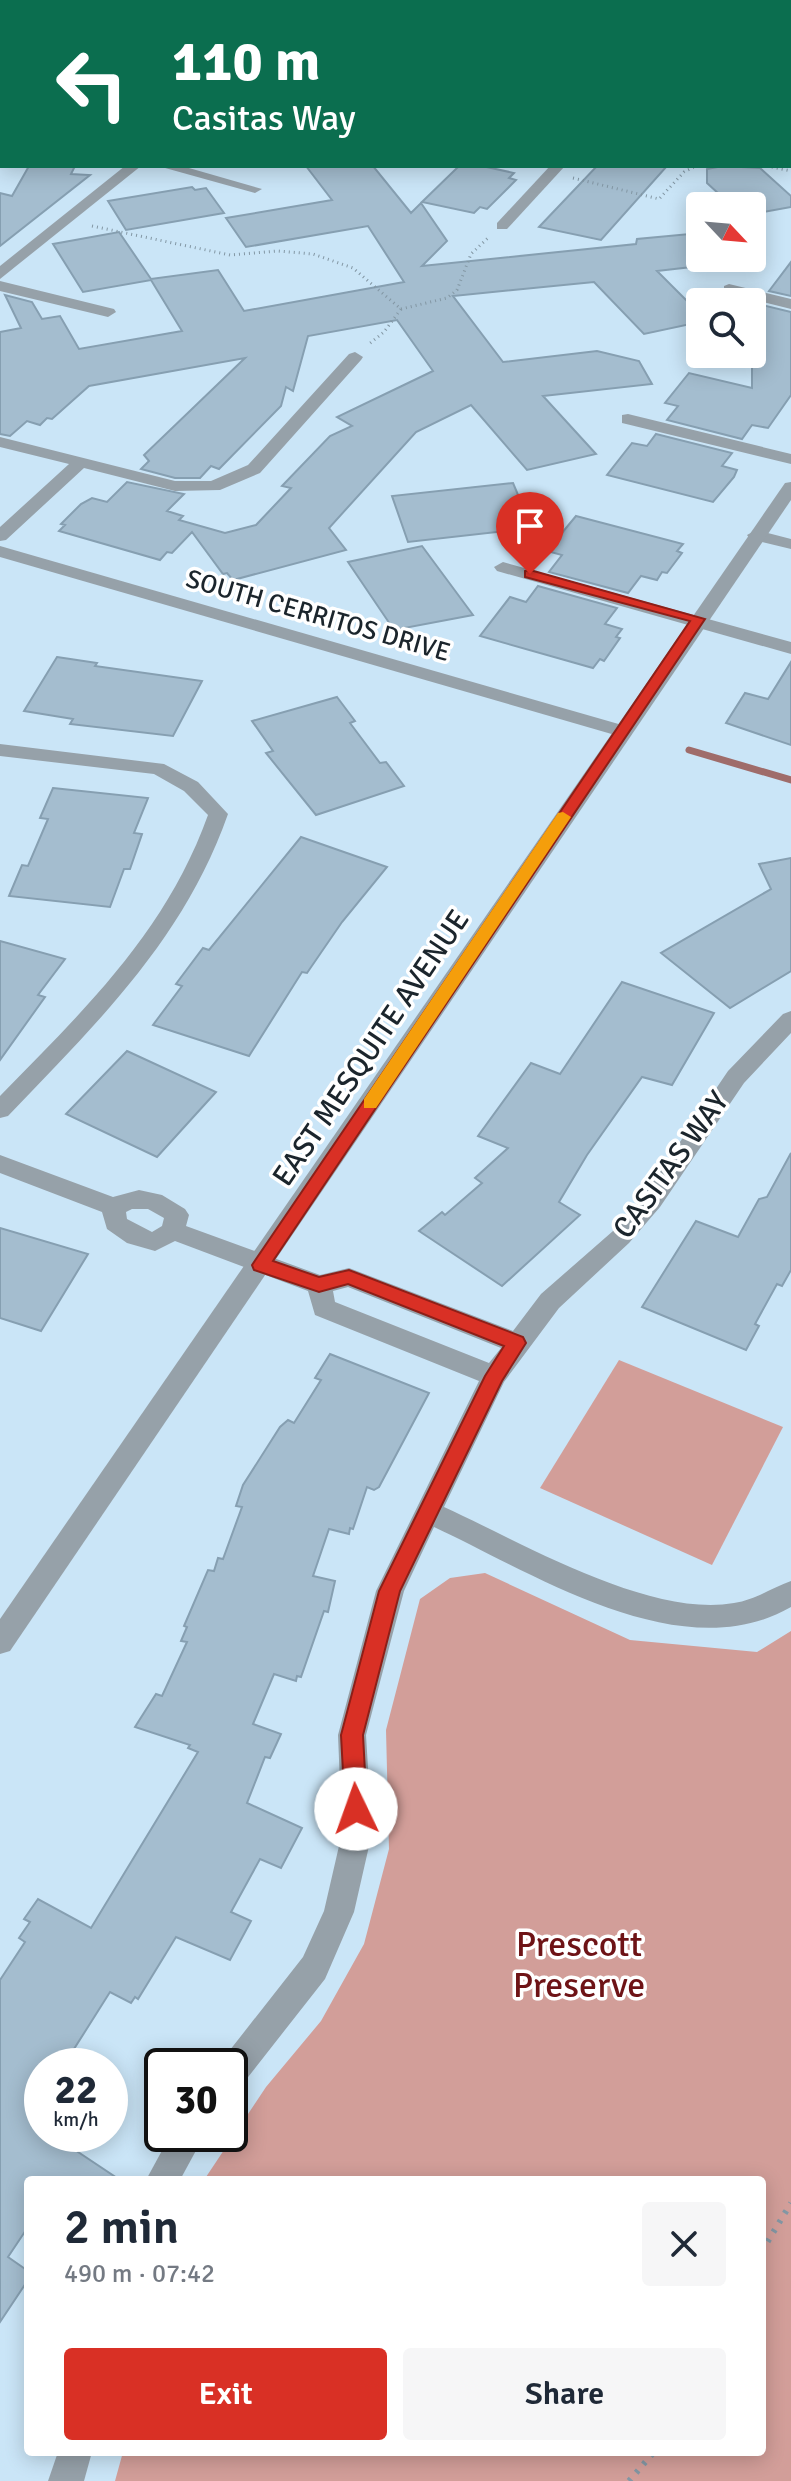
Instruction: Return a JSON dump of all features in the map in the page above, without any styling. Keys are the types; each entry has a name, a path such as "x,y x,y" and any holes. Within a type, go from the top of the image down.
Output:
{"street":[{"path":"0,274 132,168"},
{"path":"173,168 255,189"},
{"path":"502,226 554,170"},
{"path":"0,286 108,312"},
{"path":"766,298 791,304"},
{"path":"0,442 175,486 214,486 254,469 355,357"},
{"path":"628,419 791,459"},
{"path":"0,536 79,464"},
{"name":"EAST MESQUITE AVENUE","path":"0,1642 791,487"},
{"path":"756,535 791,544"},
{"name":"SOUTH CERRITOS DRIVE","path":"0,551 622,731"},
{"path":"503,567 698,619 791,648"},
{"path":"0,750 157,768 181,777 201,791 218,814 210,846 150,948 0,1110"},
{"name":"CASITAS WAY","path":"248,2052 314,1968 339,1912 357,1833 352,1735 390,1591 494,1376 550,1301 636,1219 736,1077 791,1019"},
{"path":"0,1164 114,1207 135,1197 158,1201 177,1215 173,1231 155,1242 135,1237 115,1223 114,1207"},
{"path":"173,1231 319,1285 349,1277 516,1343"},
{"path":"319,1285 324,1308 494,1376"},
{"path":"428,1512 624,1602 655,1611 716,1620 773,1605 791,1593"},
{"path":"164,2176 178,2152"},
{"path":"66,2481 74,2456"}],"path":[{"path":"554,170 659,199 684,172 692,168"},
{"path":"67,220 230,255 278,251 313,254 353,268 401,309"},
{"path":"355,357 384,332 401,309 447,298 457,290 471,254 502,226"},
{"path":"766,2244 791,2203"},
{"path":"629,2481 651,2456"}],"green space":[{"path":"619,1360 783,1427 712,1565 540,1488"},
{"name":"Prescott Preserve","path":"485,1573 630,1640 757,1652 791,1631 791,2481 115,2481 122,2456 766,2456 766,2176 207,2176 223,2152 248,2152 248,2114 266,2087 321,2021 364,1944 389,1849 386,1730 420,1599 450,1578"}],"building":[{"path":"28,168 74,168 71,174 90,175 0,246 0,193 12,196"},
{"path":"308,168 375,168 411,213 421,203 447,241 422,266 636,244 637,239 686,234 686,268 657,271 686,300 686,325 644,334 594,282 453,296 503,362 597,351 639,361 652,384 543,396 596,454 527,470 471,405 416,432 329,528 346,550 233,580 227,573 223,574 192,532 172,553 167,552 160,560 59,531 65,525 61,524 81,504 92,498 107,502 127,482 184,494 167,511 183,516 179,520 225,533 256,525 291,488 282,486 330,436 352,426 337,417 433,371 397,320 308,336 293,391 286,387 281,406 219,469 211,466 200,478 175,478 141,469 149,461 144,455 245,358 89,386 52,419 47,418 40,425 27,421 10,436 0,434 0,332 21,328 5,295 32,302 42,319 60,316 79,349 182,331 151,280 83,292 53,244 119,232 151,279 218,270 244,311 404,282 368,226 246,247 226,218 332,200"},
{"path":"457,168 491,168 514,173 509,178 516,180 487,209 480,207 474,213 422,202"},
{"path":"595,168 665,168 601,240 539,227"},
{"path":"760,168 791,196 791,207 766,212 766,192 717,192 707,183 707,169"},
{"path":"192,187 195,190 206,188 224,213 126,230 108,201"},
{"path":"791,262 791,296 769,291"},
{"path":"766,306 791,312 791,395 768,428 752,425 742,439 667,420 678,406 665,403 689,373 752,388 752,368 766,368"},
{"path":"656,434 732,453 722,466 737,470 734,477 713,502 607,475 632,443 647,446"},
{"path":"513,483 532,528 408,542 392,496"},
{"path":"576,516 683,544 677,551 682,553 667,573 662,572 657,580 641,576 628,593 549,572 562,555 547,551"},
{"path":"422,546 473,615 394,630 348,562"},
{"path":"538,586 617,608 605,624 622,629 616,637 620,638 604,661 600,659 593,668 480,636 510,597 526,602"},
{"path":"57,657 97,663 95,666 202,681 173,736 70,724 73,719 24,711"},
{"path":"791,662 791,745 726,723 745,693 768,699"},
{"path":"337,697 355,721 350,723 380,763 386,762 404,786 316,815 266,753 273,751 252,721"},
{"path":"53,788 148,798 134,833 142,834 130,869 124,869 110,907 9,896 22,865 28,866 48,819 40,818"},
{"path":"301,837 387,867 342,922 307,973 302,972 249,1056 153,1025 182,986 176,984 203,948 209,950"},
{"path":"791,858 791,971 730,1008 661,953 771,889 759,864"},
{"path":"0,941 65,959 38,995 45,997 0,1060"},
{"path":"622,982 714,1013 672,1085 642,1077 587,1155 559,1202 580,1215 502,1286 419,1231 442,1212 445,1215 482,1183 475,1178 508,1148 478,1136 531,1063 560,1074"},
{"path":"127,1051 216,1092 157,1157 66,1114"},
{"path":"791,1153 791,1270 782,1286 777,1284 755,1324 759,1326 746,1350 642,1307 696,1221 738,1237 759,1199 767,1197"},
{"path":"0,1228 88,1254 41,1331 0,1318"},
{"path":"330,1354 429,1393 379,1487 374,1490 367,1487 353,1529 350,1528 349,1534 329,1529 313,1576 335,1581 328,1612 324,1611 301,1677 297,1676 296,1681 274,1674 253,1724 281,1734 270,1758 265,1757 247,1803 302,1828 281,1868 260,1859 231,1912 251,1921 230,1960 176,1937 138,1999 135,1997 131,2003 110,1992 75,2048 24,2048 24,2152 78,2152 114,2176 24,2176 24,2233 8,2257 24,2268 24,2286 0,2322 0,1980 25,1942 19,1938 30,1922 24,1919 38,1899 91,1928 198,1752 188,1748 190,1745 135,1727 156,1694 162,1696 187,1642 181,1641 187,1627 184,1626 208,1570 214,1571 218,1558 223,1559 242,1507 236,1506 243,1485 280,1427 288,1420 294,1423 321,1380 315,1378"}],"waterway":[{"path":"689,750 791,780"}],"slow traffic":[{"path":"370,1103 563,817"}],"route":[{"path":"356,1809 352,1735 390,1591 494,1376 516,1343 349,1277 319,1285 261,1265 698,619 530,574"}]}
